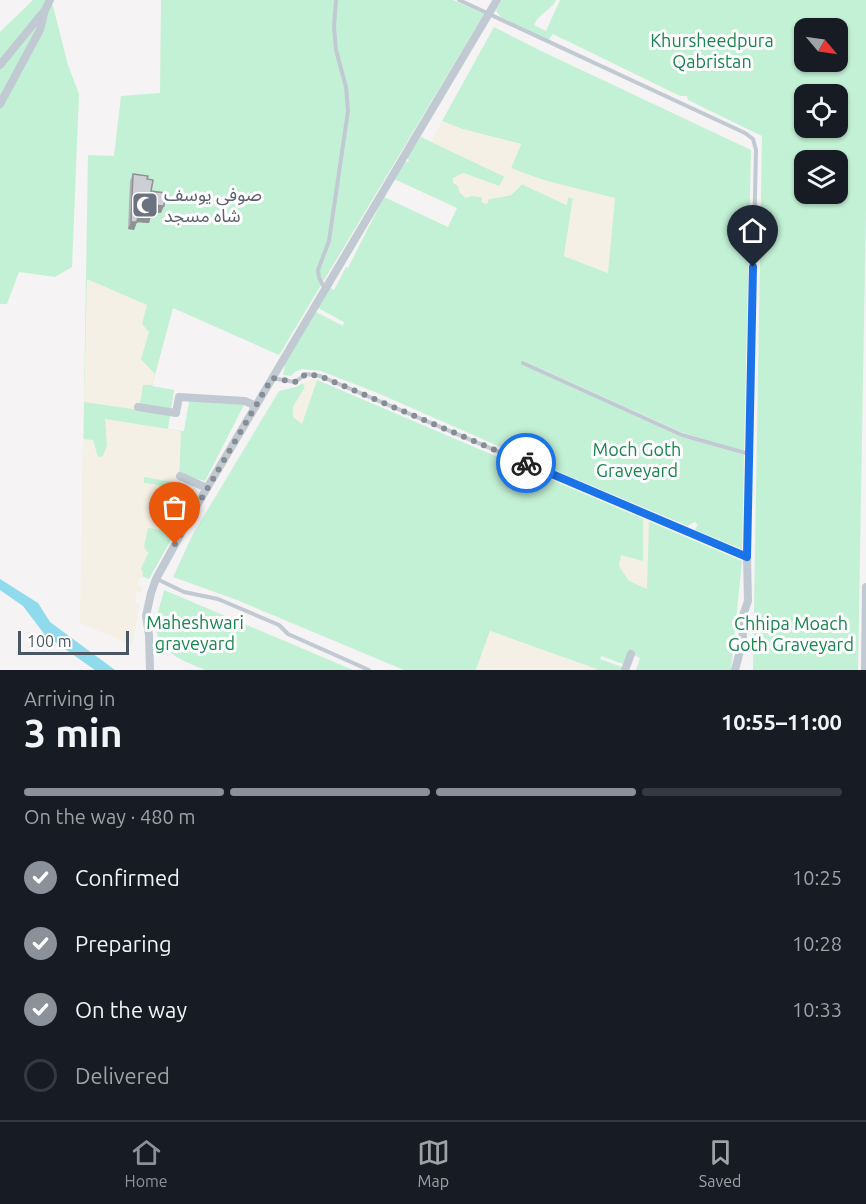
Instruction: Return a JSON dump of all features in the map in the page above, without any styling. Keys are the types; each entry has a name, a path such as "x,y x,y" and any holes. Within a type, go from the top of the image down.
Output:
{"street":[{"path":"0,104 40,30 50,0"},
{"path":"150,670 146,616 156,579 207,488 497,0"},
{"path":"0,65 45,10"},
{"path":"138,407 176,412 179,397 244,401 256,406"},
{"path":"180,476 207,488"},
{"path":"735,670 742,640 742,618 748,601 747,557"},
{"path":"865,670 866,587"},
{"path":"625,670 631,654"}],"lane":[{"path":"325,289 319,278 318,270 329,241 348,111 346,87 336,50 334,27 336,0"},
{"path":"272,378 295,382 306,374 320,376 747,557 756,150 753,139 746,133 459,0"},
{"path":"523,363 682,435 749,454"},
{"path":"156,579 183,592 218,599 279,625 288,634 369,670"}],"green space":[{"path":"33,0 49,0 53,6 68,65 79,94 72,267 55,277 19,272 7,304 0,304 0,32"},
{"path":"161,0 453,0 484,14 279,355 173,308 152,386 174,390 168,429 184,431 189,401 244,405 205,481 180,474 180,483 199,490 149,579 142,576 141,568 148,553 82,521 88,155 114,156 121,96 160,93"},
{"path":"502,0 556,0 534,25 546,31 560,0 866,0 866,206 858,670 753,670 762,136 688,100 687,96 680,96 553,34 548,40 501,17 496,11"},
{"name":"Moch Goth Graveyard","path":"494,27 751,150 744,451 681,432 524,361 522,364 682,437 744,455 742,549 695,530 698,524 694,522 688,526 321,371 302,369 291,376 283,375 285,364 316,312 343,326 344,322 318,308 329,287 334,290 346,267 348,268 384,197 448,227 457,208 394,179 404,163 409,161 407,157 421,137 505,176 499,186 463,173 458,186 460,193 489,199 511,195 522,184 566,205 568,197 573,198 564,256 608,273 569,188 511,168 521,144 462,129 442,121"},
{"path":"317,380 742,561 731,670 636,670 640,658 634,655 623,664 601,656 600,659 622,667 621,670 596,670 490,631 476,670 404,670 237,600 173,577 193,534 279,391 303,383 305,387 293,407 301,424"},
{"name":"Maheshwari graveyard","path":"164,590 353,670 206,670 190,664 167,650 158,636 157,618"}],"sand":[{"path":"442,121 462,129 521,144 511,168 543,180 615,198 608,273 564,256 573,198 568,197 567,205 522,184 511,195 489,199 487,204 482,203 482,197 466,198 460,193 458,186 453,183 453,178 463,173 499,186 505,177 431,142"},
{"path":"87,279 147,305 142,324 149,332 141,359 155,374 152,385 143,385 139,410 84,402"},
{"path":"312,379 317,380 302,424 293,417 294,407 305,387 303,383"},
{"path":"105,419 181,431 179,483 144,477 144,483 176,487 175,492 179,494 184,483 199,490 175,532 148,528 144,547 148,553 141,568 143,574 137,584 144,588 142,592 137,592 135,602 140,604 132,645 80,623 83,439 93,440 98,457 103,456 107,445"},
{"path":"643,518 649,520 647,589 629,581 619,566 621,555 643,561"},
{"path":"490,631 597,669 476,670"}],"water":[{"path":"0,579 38,603 50,622 115,670 95,670 45,635 23,606 0,590"}],"building":[{"name":"صوفی یوسف شاہ مسجد","path":"133,174 148,176 147,179 153,180 151,191 165,193 164,206 153,205 151,216 138,215 137,222 131,222"}],"way so far":[{"path":"175,544 272,378 295,382 306,374 320,376 526,463"}],"place":[{"name":"صوفی یوسف شاہ مسجد","path":"145,205"}],"route":[{"path":"526,463 747,557 753,267"}],"park label":[{"name":"Khursheedpura Qabristan","path":"712,51"},
{"name":"Chhipa Moach Goth Graveyard","path":"791,634"}]}
